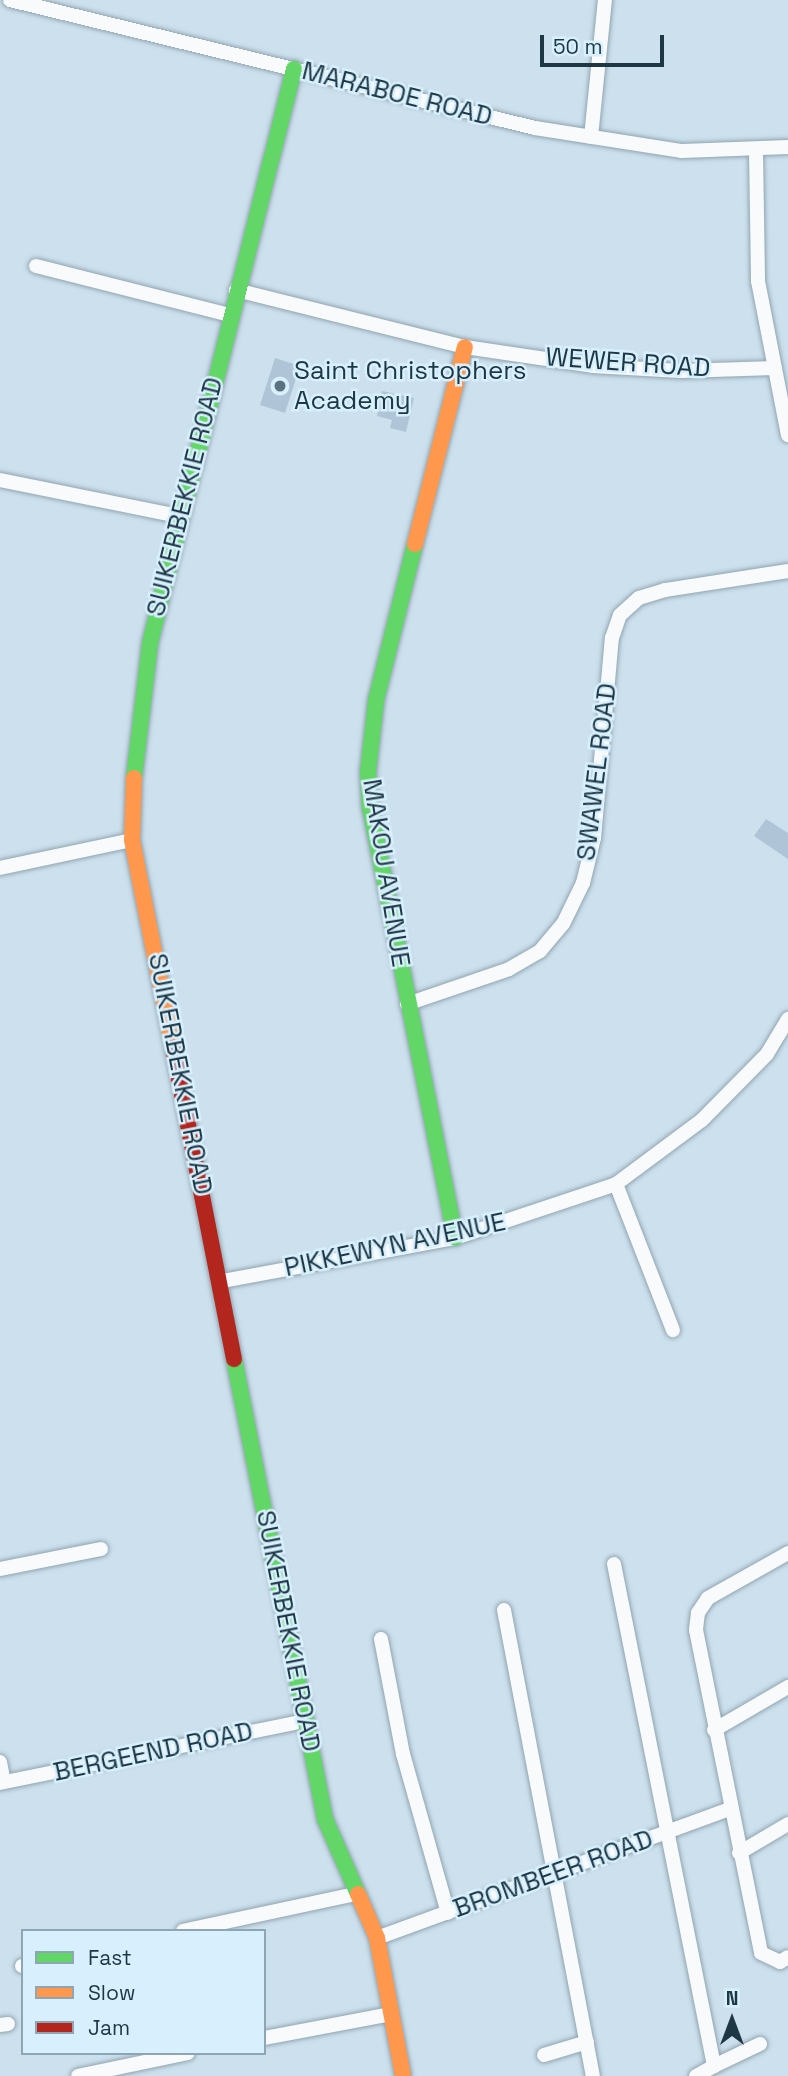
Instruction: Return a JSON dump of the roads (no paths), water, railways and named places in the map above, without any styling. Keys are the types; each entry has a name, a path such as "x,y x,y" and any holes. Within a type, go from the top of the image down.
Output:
{"street":[{"name":"MARABOE ROAD","path":"10,0 491,118 591,137 682,151 756,151 788,147"},
{"path":"591,137 605,0"},
{"name":"SUIKERBEKKIE ROAD","path":"294,69 178,516 150,643 135,739 132,841 222,1281 325,1819 377,1938 403,2076"},
{"path":"756,151 756,261 788,435"},
{"path":"36,266 230,315"},
{"name":"WEWER ROAD","path":"236,290 465,347 593,366 681,371 775,368"},
{"name":"MAKOU AVENUE","path":"455,1238 370,807 369,762 376,701 465,347"},
{"path":"0,481 178,516"},
{"name":"SWAWEL ROAD","path":"407,1004 509,970 540,951 564,924 583,883 594,838 612,638 620,615 639,598 665,590 788,571"},
{"path":"0,868 132,841"},
{"name":"PIKKEWYN AVENUE","path":"222,1281 455,1238 616,1184 702,1120 767,1054 788,1018"},
{"path":"616,1184 673,1330"},
{"path":"0,1569 101,1549"},
{"path":"788,1553 726,1587 698,1614 696,1630 729,1809 761,1953 768,1960 780,1962 788,1957"},
{"path":"614,1564 714,2066"},
{"path":"504,1610 593,2076"},
{"path":"381,1639 403,1754 448,1913"},
{"path":"714,1730 788,1686"},
{"name":"BERGEEND ROAD","path":"2,1783 305,1721"},
{"path":"0,1762 2,1783"},
{"name":"BROMBEER ROAD","path":"377,1938 729,1809"},
{"path":"739,1853 788,1824"},
{"path":"192,1929 356,1894"},
{"path":"266,2038 391,2014"},
{"path":"544,2055 587,2042"},
{"path":"696,2076 760,2044"},
{"path":"78,2076 178,2055"}],"place":[{"name":"Saint Christophers Academy","path":"280,386"}]}
